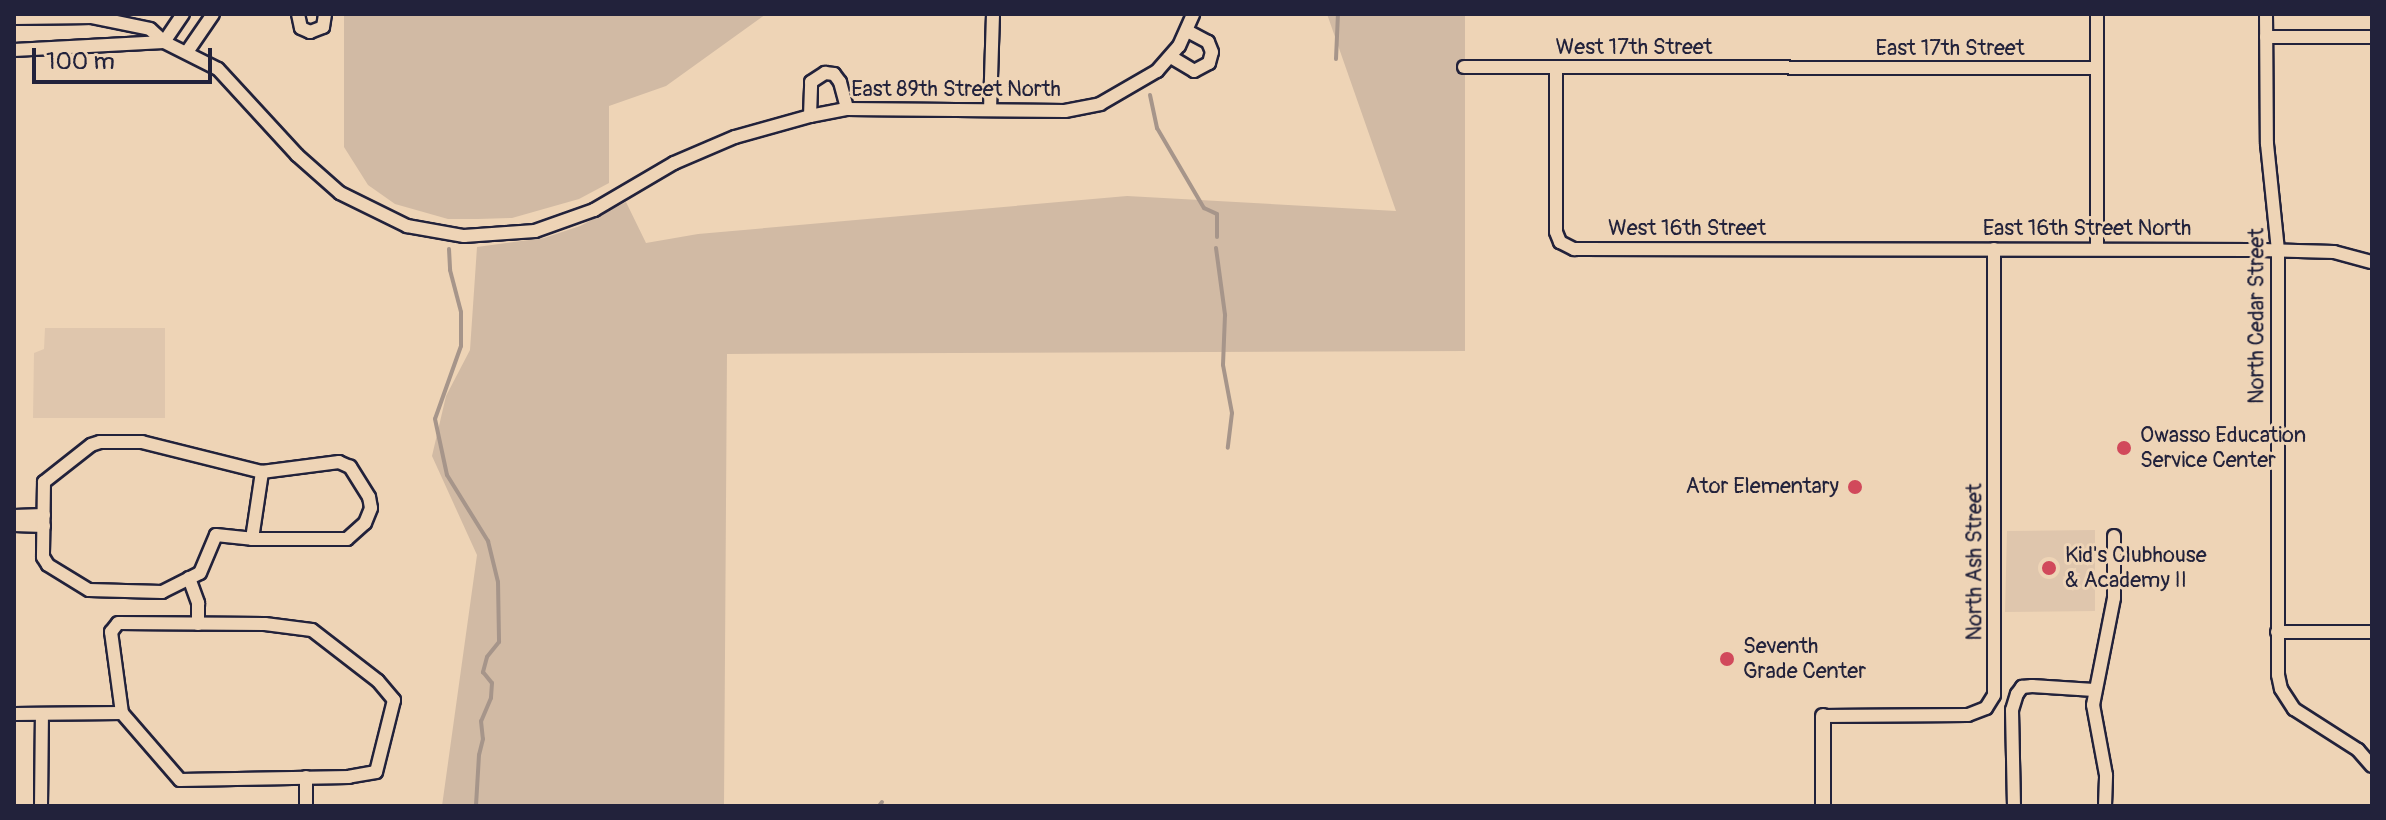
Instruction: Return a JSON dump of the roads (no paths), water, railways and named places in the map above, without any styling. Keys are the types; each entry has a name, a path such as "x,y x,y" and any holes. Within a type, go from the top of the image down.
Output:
{"street":[{"path":"164,42 183,14"},
{"path":"187,52 213,14"},
{"path":"298,14 301,28 310,32 323,27 325,14"},
{"path":"990,110 993,14"},
{"name":"East 89th Street North","path":"14,18 111,19 150,29 164,42 218,69 297,155 340,193 407,226 464,236 535,231 594,210 674,163 723,142 810,116 847,109 1065,111 1100,104 1157,71 1171,57 1187,31 1193,14"},
{"path":"2097,14 2097,249"},
{"name":"North Cedar Street","path":"2266,14 2267,144 2278,250 2278,675 2287,700 2309,720 2358,750 2372,766"},
{"path":"1171,57 1194,71 1209,63 1212,52 1208,42 1187,31"},
{"path":"2266,37 2372,37"},
{"name":"East 89th Street North","path":"14,50 164,42"},
{"name":"West 17th Street","path":"1464,67 1804,69"},
{"name":"West 16th Street","path":"1556,67 1556,232 1560,242 1574,249 1800,249"},
{"name":"East 17th Street","path":"1804,69 2097,68"},
{"path":"810,116 811,82 825,73 834,74 840,82 847,109"},
{"name":"East 16th Street North","path":"1800,249 2278,250 2334,252 2372,262"},
{"name":"North Ash Street","path":"1823,716 1968,715 1986,708 1994,695 1994,249"},
{"path":"100,442 142,442 262,472 339,462 350,467 371,508 365,523 347,539 252,539 216,535 207,563 200,573 162,592 89,590 48,565 43,557 44,520 44,482 100,442"},
{"path":"252,539 262,472"},
{"path":"14,516 44,520"},
{"path":"14,525 44,520"},
{"path":"2105,806 2106,775 2093,705 2114,598 2114,536"},
{"path":"189,578 198,603 198,624"},
{"path":"118,623 198,624 265,624 312,630 378,681 394,700 376,772 349,777 180,780 122,713 111,632 118,623"},
{"path":"2277,632 2372,632"},
{"path":"2014,806 2012,710 2017,694 2022,687 2032,686 2094,690"},
{"path":"14,714 122,713"},
{"path":"41,806 42,715"},
{"path":"1823,716 1823,806"},
{"path":"306,777 306,806"}],"waterway":[{"path":"1336,59 1338,14"},
{"path":"1150,95 1157,128 1204,208 1217,214 1217,237"},
{"path":"1216,248 1225,315 1223,365 1232,413 1228,448"},
{"path":"449,249 450,270 461,312 461,346 435,419 447,475 488,541 498,582 499,642 487,657 483,672 492,683 491,698 481,721 483,739 476,806"},
{"path":"879,806 882,802"}],"place":[{"name":"Owasso Education Service Center","path":"2124,448"},
{"name":"Ator Elementary","path":"1855,487"},
{"name":"Kid's Clubhouse & Academy II","path":"2049,568"},
{"name":"Seventh Grade Center","path":"1727,659"}]}
